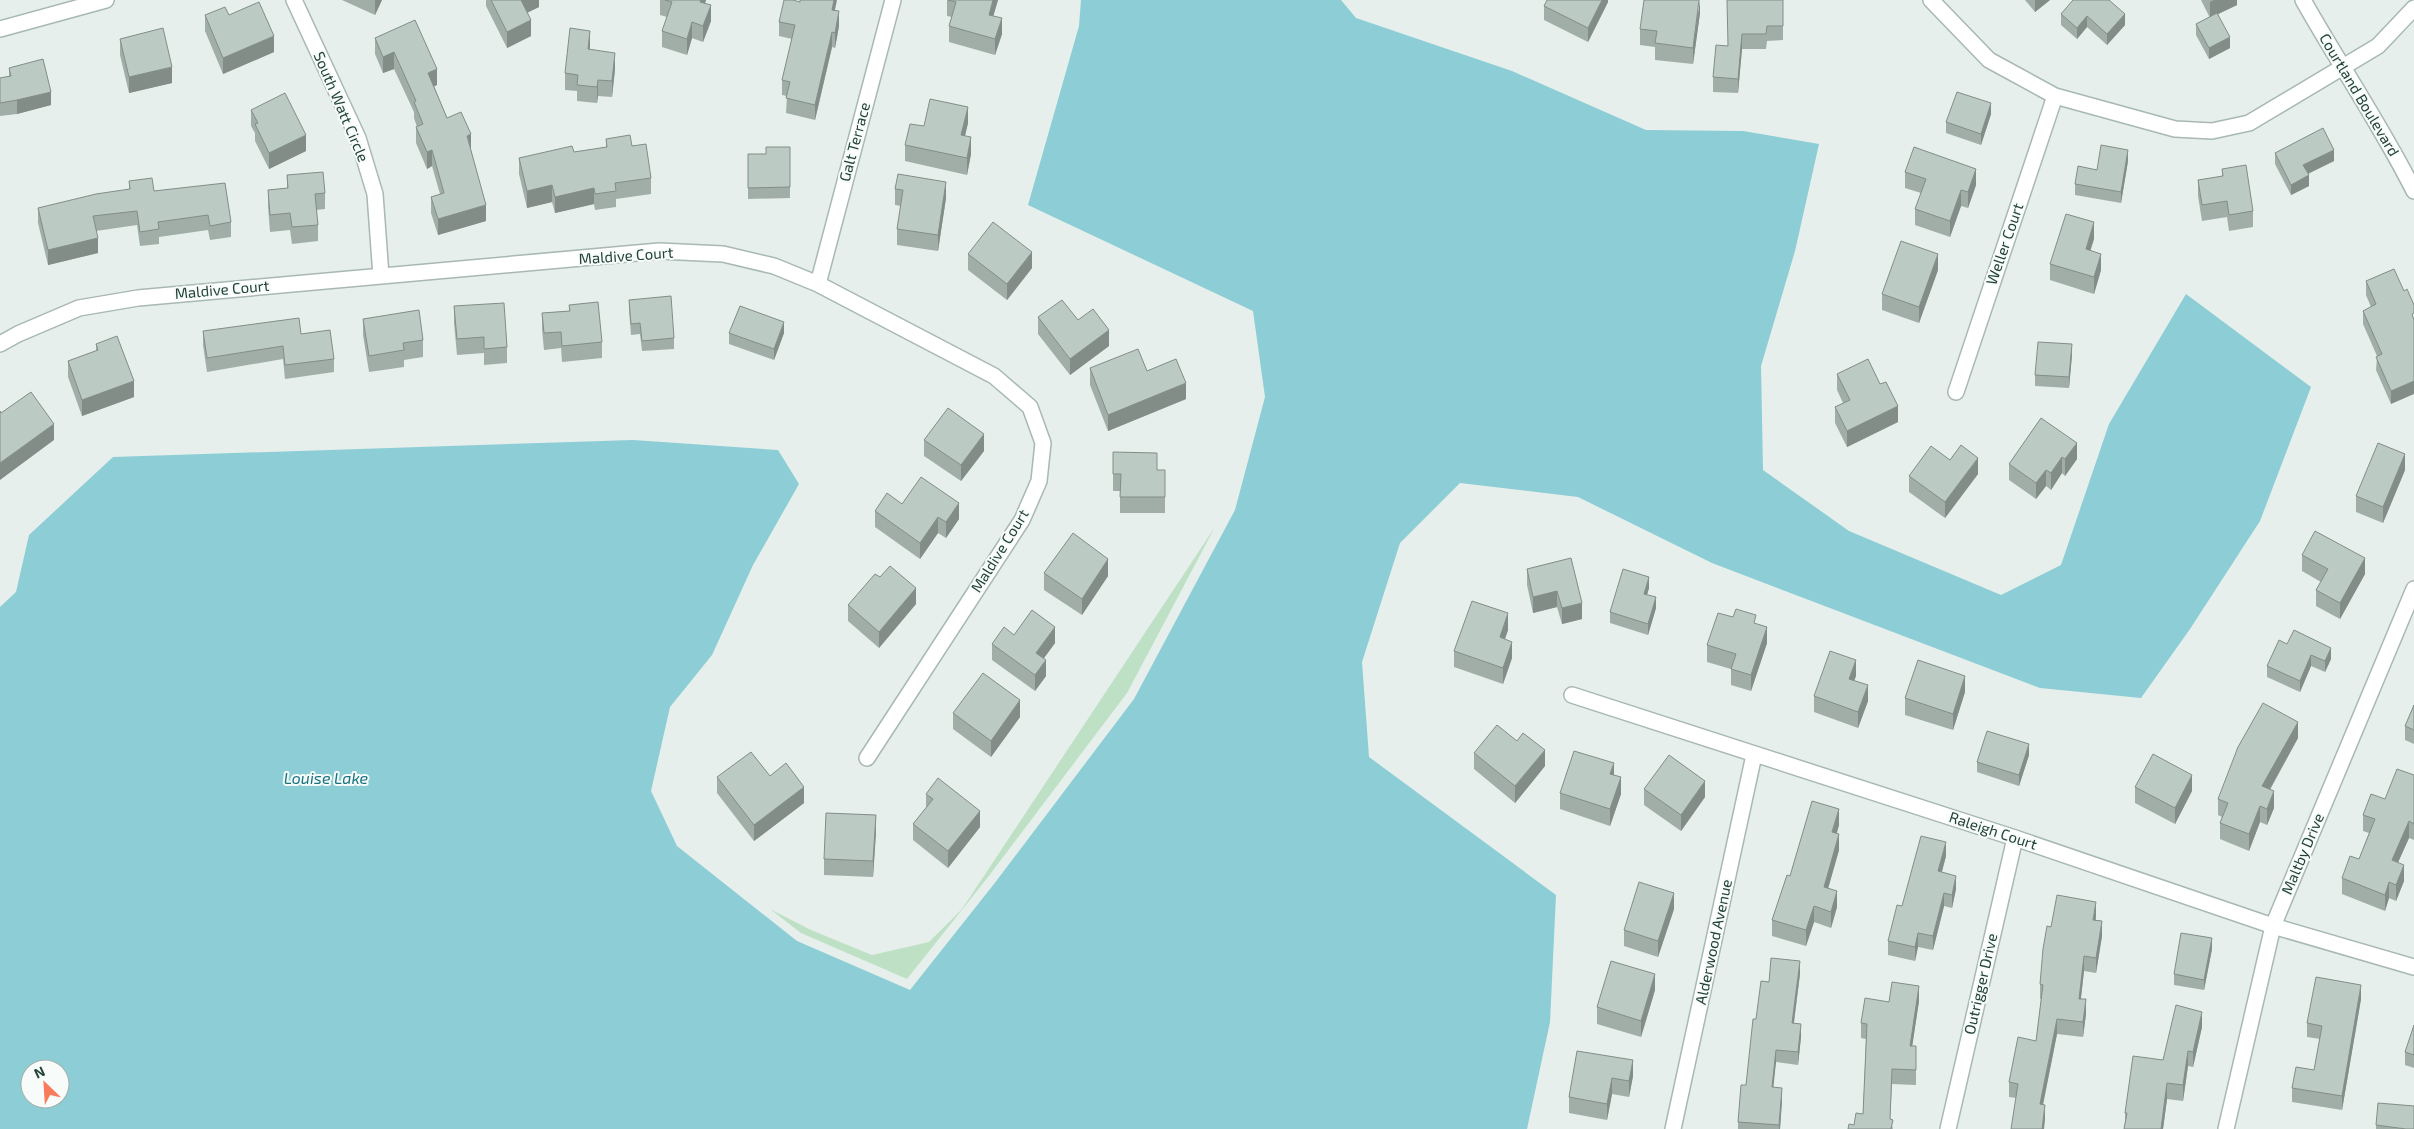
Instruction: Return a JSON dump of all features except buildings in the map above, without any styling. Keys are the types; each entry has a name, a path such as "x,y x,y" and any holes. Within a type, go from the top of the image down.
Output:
{"street":[{"path":"0,30 106,0"},
{"name":"South Watt Circle","path":"294,0 358,138 376,194 381,276"},
{"name":"Galt Terrace","path":"818,284 893,0"},
{"path":"1931,0 1989,60 2055,96 2175,129 2212,131 2249,123 2378,46 2414,8"},
{"name":"Courtland Boulevard","path":"2302,0 2341,67 2393,148 2414,191"},
{"name":"Weller Court","path":"1956,392 2055,96"},
{"name":"Maldive Court","path":"0,344 18,334 80,308 138,298 659,251 723,254 774,266 818,284 994,376 1030,407 1042,443 1039,481 1022,520 867,758"},
{"name":"Maltby Drive","path":"2226,1129 2273,926 2414,589"},
{"name":"Raleigh Court","path":"1572,695 2015,838 2273,926 2414,967"},
{"name":"Alderwood Avenue","path":"1674,1129 1754,755"},
{"name":"Outrigger Drive","path":"1948,1129 2015,838"}],"green space":[{"path":"1215,527 1127,693 988,877 907,979 801,933 770,909 811,930 872,955 929,942 962,909"}],"water":[{"name":"Louise Lake","path":"1081,0 1341,0 1356,18 1512,71 1646,130 1743,131 1819,144 1795,251 1761,366 1763,470 1849,531 2001,595 2061,565 2109,424 2186,294 2311,387 2260,521 2190,629 2141,698 2040,688 1712,563 1578,497 1460,483 1400,543 1362,662 1369,757 1556,895 1550,1022 1527,1129 0,1129 0,607 16,592 29,535 113,457 633,440 778,450 799,484 753,565 712,655 670,707 651,791 677,846 797,941 910,990 994,884 1134,699 1235,510 1265,397 1253,311 1028,205 1079,26"}]}
